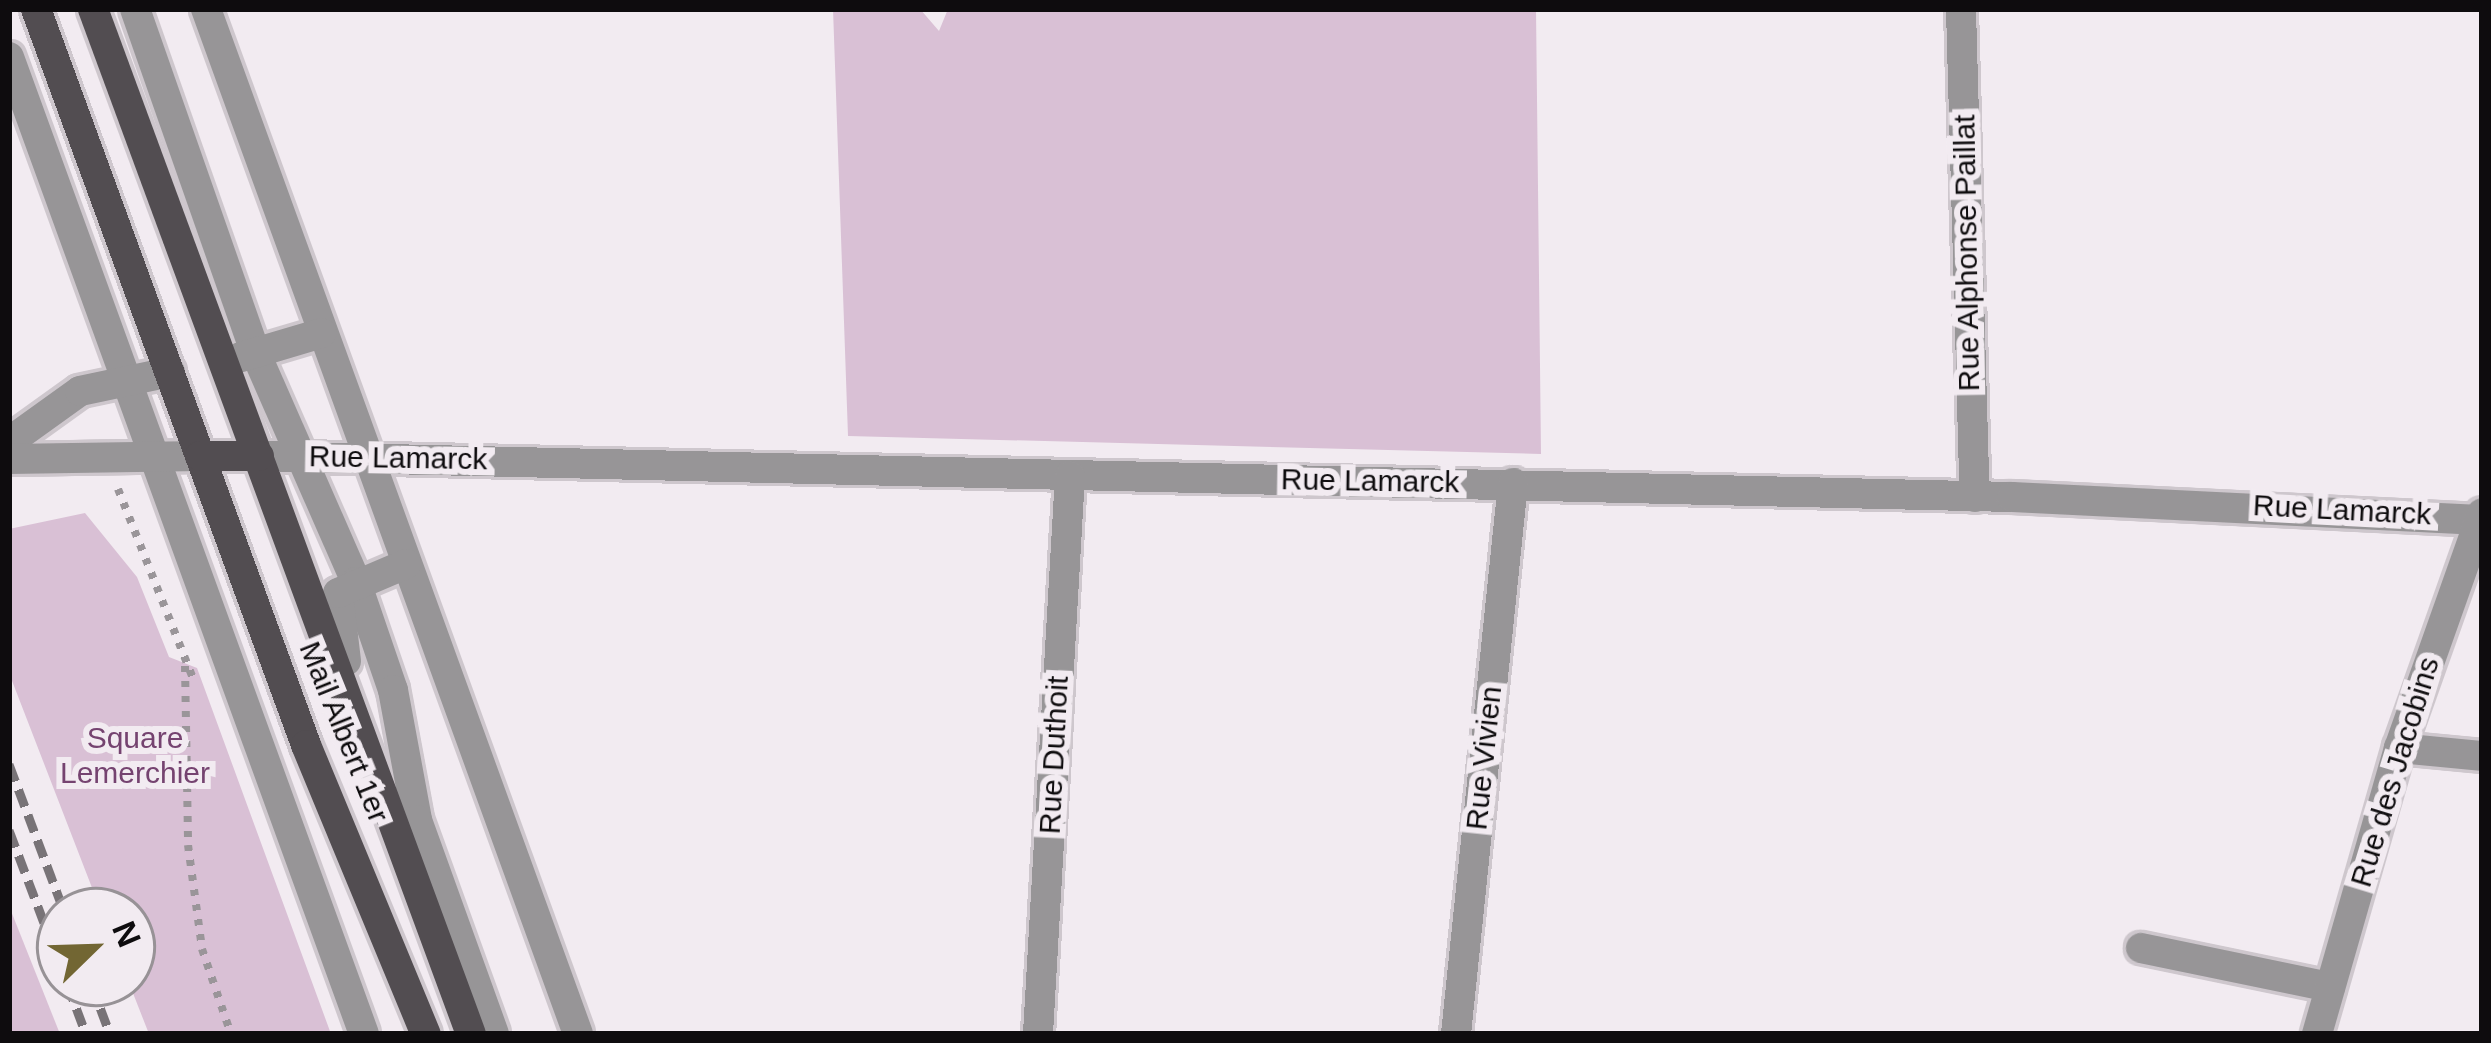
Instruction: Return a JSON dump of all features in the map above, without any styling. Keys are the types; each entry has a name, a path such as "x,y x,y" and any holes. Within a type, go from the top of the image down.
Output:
{"main road":[{"name":"Mail Albert 1er","path":"37,9 200,456 426,1034"},
{"name":"Mail Albert 1er","path":"92,9 471,1034"},
{"path":"170,372 224,361"},
{"path":"200,456 259,456"}],"street":[{"path":"135,9 256,354 356,582 393,691 417,820 494,1034"},
{"path":"206,9 578,1034"},
{"name":"Rue Alphonse Paillat","path":"1961,9 1975,497"},
{"path":"9,57 364,1034"},
{"path":"224,361 322,333"},
{"path":"9,442 80,391 170,372"},
{"path":"9,459 200,456"},
{"name":"Rue Lamarck","path":"259,456 1513,483 2481,517"},
{"name":"Rue Duthoit","path":"1038,1034 1070,476"},
{"name":"Rue Vivien","path":"1456,1034 1513,483"},
{"name":"Rue des Jacobins","path":"2317,1034 2398,748 2481,517"},
{"path":"356,582 406,564"},
{"name":"Mail Albert 1er","path":"356,582 338,593 336,626 391,815"},
{"path":"2398,748 2482,756"},
{"path":"2141,948 2330,987"}],"path":[{"path":"184,659 188,845 202,949 231,1034"}],"green space":[{"path":"833,9 920,9 939,31 948,9 1536,9 1541,454 848,436"},
{"name":"Square Lemerchier","path":"85,513 137,577 169,657 197,668 331,1034 149,1034 138,1007 156,1007 156,887 92,887 9,673 9,529"},
{"path":"9,906 36,974 36,1007 49,1007 60,1034 9,1034"}],"railway":[{"path":"9,764 55,887"},
{"path":"9,830 36,901"},
{"path":"76,1007 86,1034"},
{"path":"100,1007 110,1034"}]}
